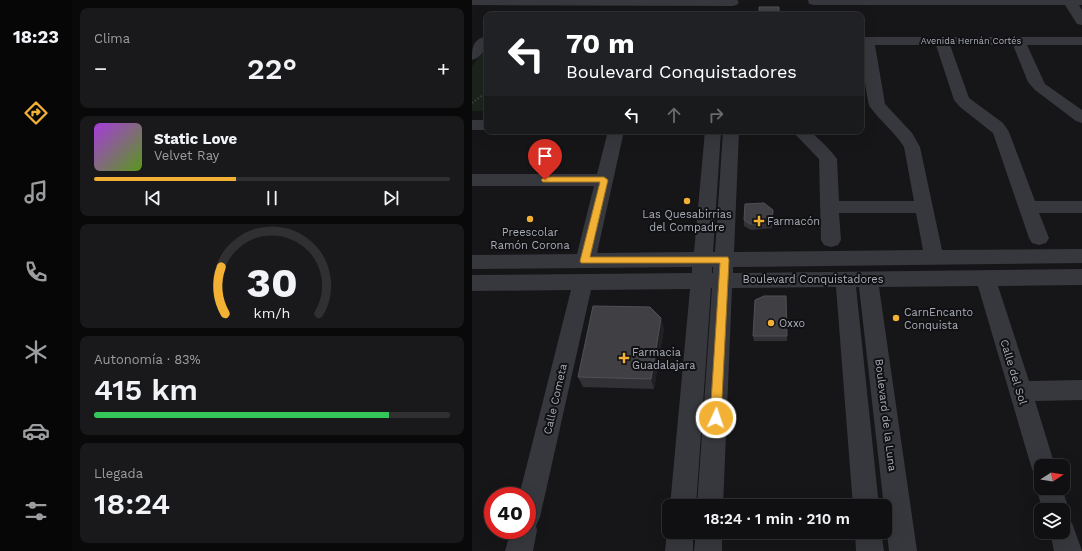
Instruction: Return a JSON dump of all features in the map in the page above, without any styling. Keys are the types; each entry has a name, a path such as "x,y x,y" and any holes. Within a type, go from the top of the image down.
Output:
{"street":[{"path":"815,12 814,0 1074,1 1082,21"},
{"path":"472,1 657,1 732,6"},
{"path":"472,56 481,41"},
{"path":"864,41 877,105 910,142 934,258"},
{"name":"Avenida Hernán Cortés","path":"864,41 1082,41"},
{"path":"942,41 962,100 997,127 1001,132 1039,238"},
{"path":"1018,41 1036,82 1040,87 1082,118"},
{"path":"472,125 484,125"},
{"name":"Calle Cometa","path":"534,487 615,134"},
{"path":"684,499 704,260 713,134"},
{"path":"710,499 731,134"},
{"path":"803,134 826,156 830,240"},
{"path":"472,180 604,180"},
{"path":"829,207 923,207"},
{"path":"1028,207 1082,207"},
{"name":"Boulevard Conquistadores","path":"472,262 702,280 724,270 934,258 1082,256"},
{"name":"Boulevard Conquistadores","path":"472,283 704,260 724,270 845,279 1082,277"},
{"name":"Calle del Sol","path":"986,278 1041,459"},
{"path":"845,279 865,499"},
{"name":"Boulevard de la Luna","path":"868,279 903,551"},
{"path":"1020,391 1082,390"},
{"path":"856,396 883,395"},
{"path":"688,448 714,449"},
{"path":"519,551 522,539"},
{"path":"679,551 680,539"},
{"path":"708,551 709,539"},
{"path":"869,539 870,551"},
{"path":"1065,539 1068,551"}],"path":[{"path":"472,103 484,94"}],"shaded area":[{"path":"484,51 484,111 472,111 472,66"}],"building":[{"path":"759,7 779,7 779,12 759,12"},
{"name":"Farmacón","path":"764,203 773,210 772,223 750,224 744,220 745,204"},
{"name":"Oxxo","path":"764,296 786,296 787,336 753,336 755,300"},
{"name":"Farmacia Guadalajara","path":"593,306 650,307 661,318 651,379 578,377"}],"place":[{"name":"Las Quesabirrias del Compadre","path":"687,201"},
{"name":"Preescolar Ramón Corona","path":"530,219"},
{"name":"Farmacón","path":"759,221"},
{"name":"CarnEncanto Conquista","path":"896,318"},
{"name":"Oxxo","path":"771,323"},
{"name":"Farmacia Guadalajara","path":"624,358"}],"route":[{"path":"545,180 604,180 585,261 725,260 716,418"}]}
